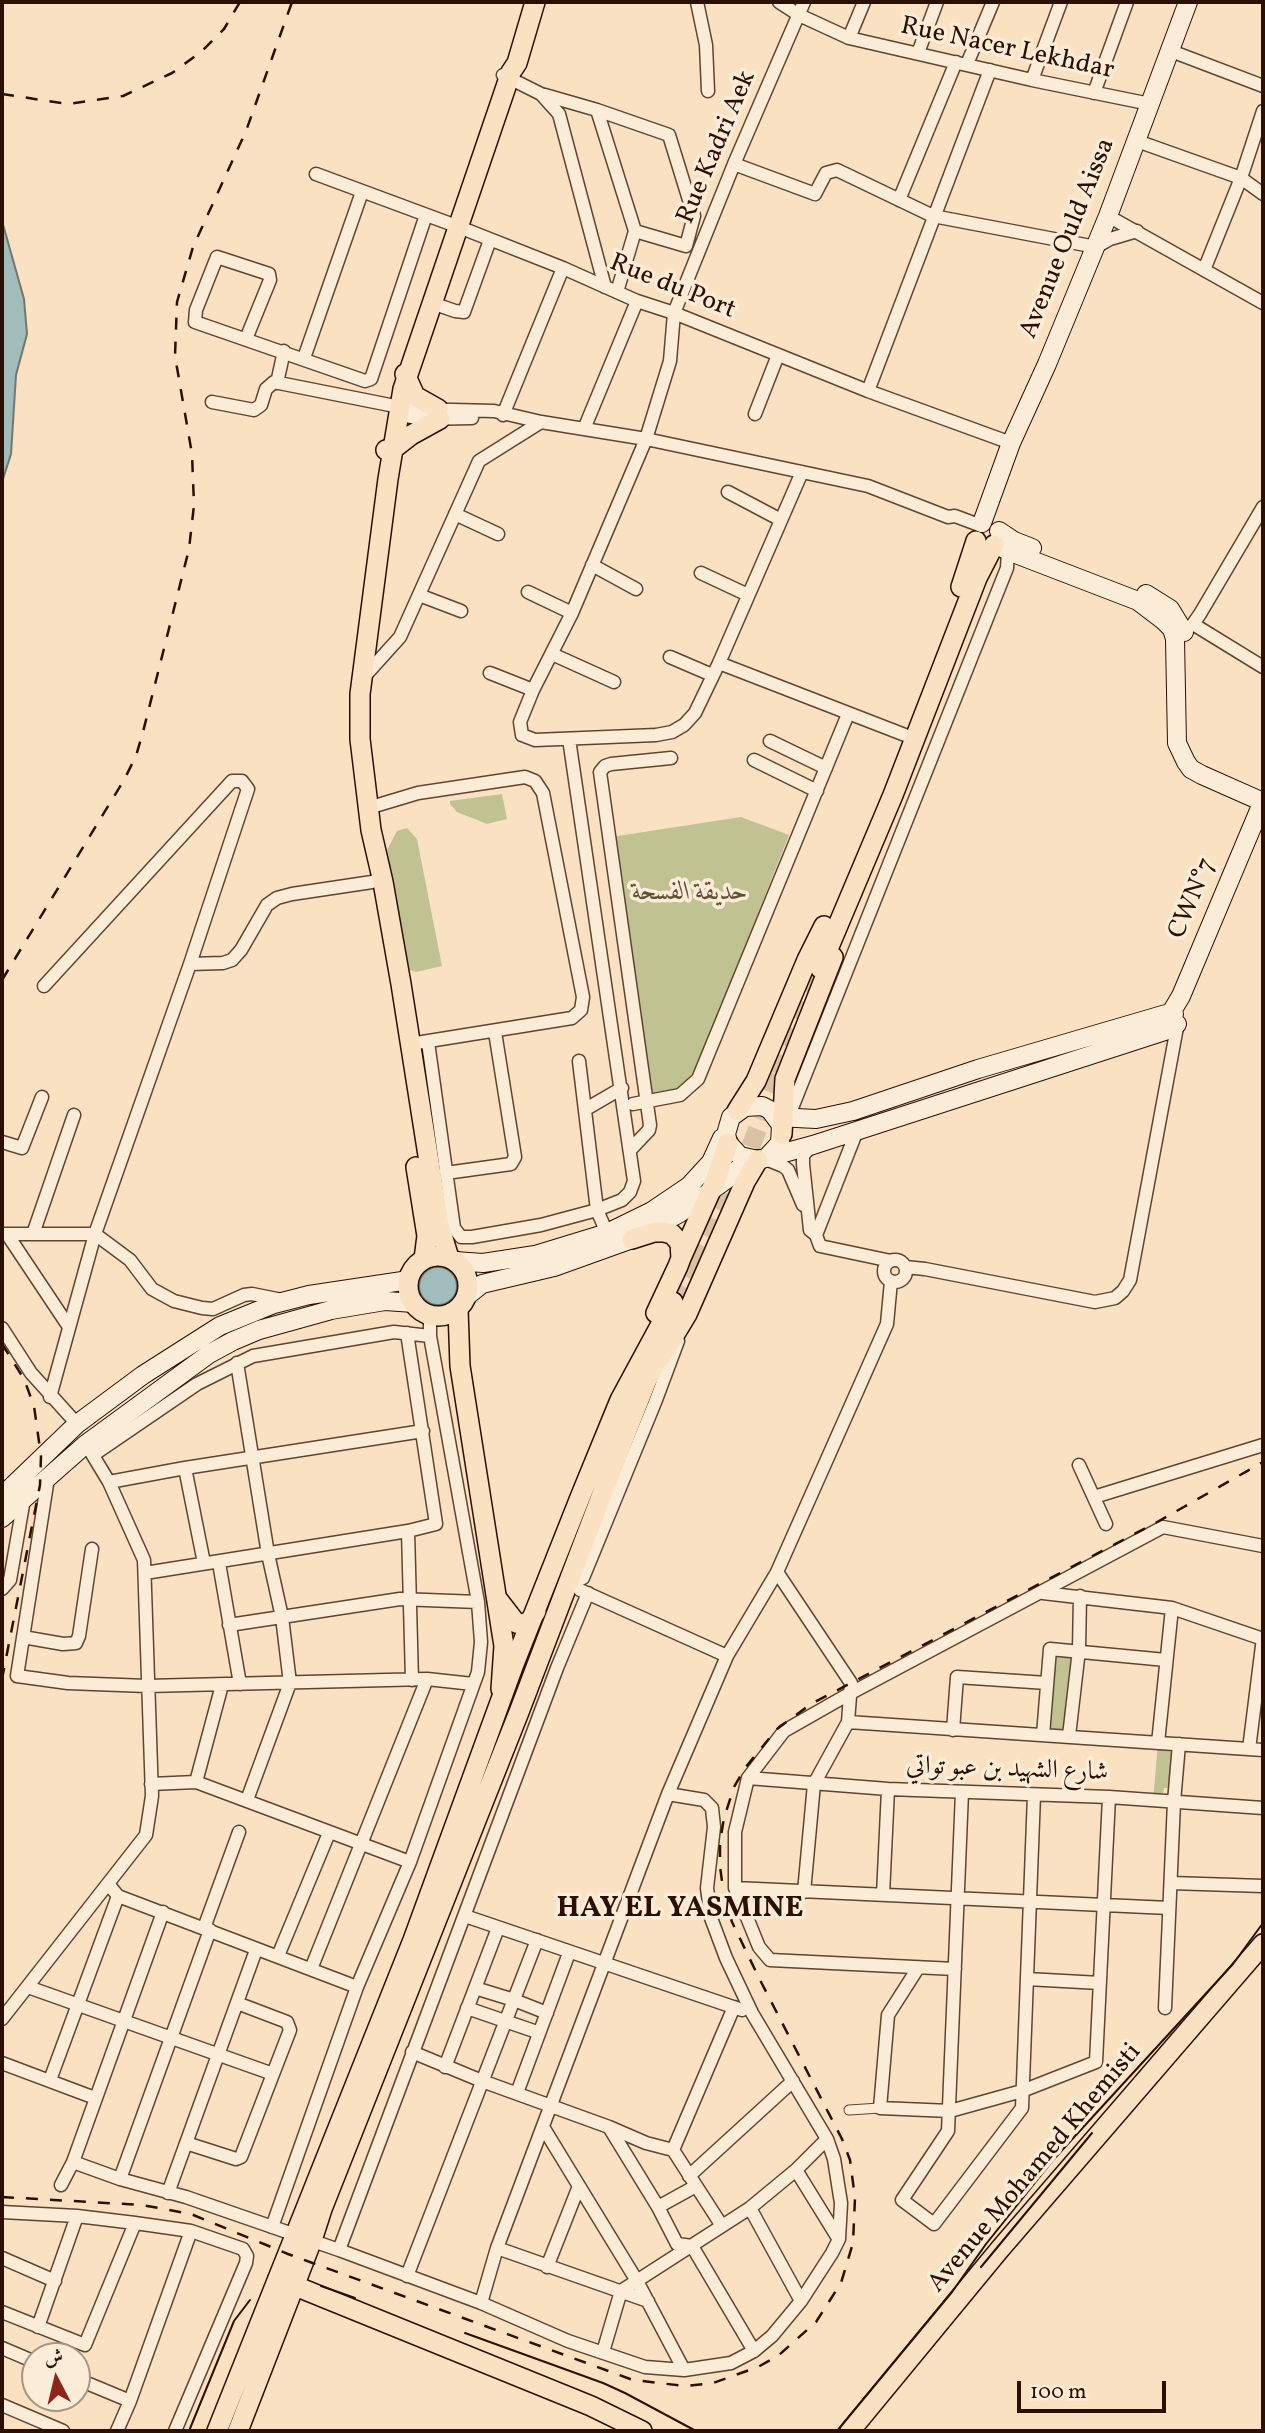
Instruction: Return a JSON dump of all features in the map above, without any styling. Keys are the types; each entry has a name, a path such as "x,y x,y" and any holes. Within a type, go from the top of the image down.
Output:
{"main road":[{"path":"460,1366 462,1302 468,1288 466,1273 452,1259 439,1225 419,1043 368,808 359,724 395,410 404,372 505,76 520,2"},
{"path":"505,76 517,63 535,2"},
{"name":"Avenue Ould Aissa","path":"989,535 994,493 1011,443 1096,247 1188,2"},
{"path":"424,1259 426,1237 373,882 355,806 351,693 361,595 389,450 439,414 415,396 404,372 432,303 454,225"},
{"path":"989,535 1014,541 1153,597 1170,609 1184,632 1186,734 1193,754 1208,767 1263,790"},
{"path":"818,967 905,735 989,535"},
{"path":"498,1709 504,1646 460,1366 448,1333 408,1288 414,1268 432,1256 483,1263 535,1255 607,1233 652,1211 697,1179 711,1162 756,1081 807,960 893,795 972,589 989,535"},
{"path":"1184,632 1176,730 1180,752 1191,769 1263,802"},
{"name":"CWN°7","path":"1171,1018 1263,802"},
{"path":"731,1126 740,1156 759,1159 813,1145 1171,1018 1263,828"},
{"path":"632,1239 680,1213 775,1151 782,1122 785,1079 833,959 858,862"},
{"path":"217,2431 304,2238 520,1650 642,1342 711,1191 731,1126 745,1107 762,1106 782,1122 816,1119 853,1111 978,1069 1171,1018"},
{"path":"304,2238 322,2209 646,1382 679,1307 759,1159"},
{"path":"2,1518 48,1478 89,1450 209,1354 246,1335 294,1319 385,1301 426,1311 451,1313 474,1289 491,1281 554,1267 658,1232 672,1234 680,1243 681,1258"},
{"path":"2,1496 77,1424 211,1331 249,1313 286,1301 343,1289 409,1280"},
{"path":"620,1400 679,1307"},
{"path":"499,1601 516,1623 530,1621 537,1610"},
{"path":"499,1601 532,1677"},
{"name":"Avenue Mohamed Khemisti","path":"850,2431 1000,2249 1263,1944"},
{"path":"238,2431 286,2282"},
{"path":"286,2282 591,2406 642,2431"}],"street":[{"path":"697,2 706,45 708,91"},
{"name":"Rue Nacer Lekhdar","path":"779,2 799,15 849,38 1150,104"},
{"name":"Rue Kadri Aek","path":"569,739 534,740 522,735 520,722 572,613 646,439 670,361 674,313 734,164 804,2"},
{"path":"849,38 864,2"},
{"path":"918,54 937,2"},
{"path":"899,200 961,63 993,2"},
{"path":"1032,80 1061,2"},
{"path":"1094,93 1127,2"},
{"path":"1171,51 1263,86"},
{"path":"868,391 990,70"},
{"path":"505,76 541,94 668,135 694,216 687,246 635,231"},
{"path":"541,94 559,114 611,289"},
{"path":"597,110 635,231 611,289"},
{"path":"1204,270 1241,178 1263,111"},
{"path":"1137,141 1241,178 1263,194"},
{"path":"734,164 815,194 826,173 837,170 933,216 1096,247 1110,239 1137,231"},
{"name":"Rue du Port","path":"316,174 454,225 637,301 674,313 868,391 1011,443"},
{"path":"304,358 362,192"},
{"path":"246,339 270,280 269,274 217,257 196,310 195,322 365,381 371,379 426,215"},
{"path":"1108,216 1263,303"},
{"path":"432,303 464,312 490,240"},
{"path":"503,415 563,268"},
{"path":"584,429 637,301"},
{"path":"277,383 284,351"},
{"path":"755,414 778,355"},
{"path":"212,402 254,410 261,405 267,389 274,382 395,410 414,418 490,411 646,439 868,486 948,517 955,516 989,535 1007,568 782,1122"},
{"path":"362,680 400,637 479,461 541,422"},
{"path":"368,808 418,793 525,778 535,781 542,789 583,1004 572,1018 419,1043 446,1173 454,1228 461,1237 472,1237 541,1225 597,1210 622,1200 630,1192 634,1181 631,1149 569,739 672,732 684,725 695,713 802,472"},
{"path":"728,492 781,520"},
{"path":"1262,511 1184,632 1263,667"},
{"path":"455,514 498,534"},
{"path":"592,565 636,589"},
{"path":"701,573 748,595"},
{"path":"528,592 572,613"},
{"path":"419,595 461,611"},
{"path":"552,654 614,682"},
{"path":"670,657 712,675"},
{"path":"719,663 905,735"},
{"path":"490,673 533,690"},
{"path":"633,1104 680,1095 698,1079 848,714"},
{"path":"770,741 826,768"},
{"path":"631,1149 649,1130 650,1125 600,772 611,764 671,758"},
{"path":"754,760 817,791"},
{"path":"44,986 232,781 242,781 248,789 95,1234 50,1396"},
{"path":"190,964 223,963 232,960 241,950 267,905 277,898 373,882"},
{"path":"813,1145 803,1155 810,1230 816,1235 820,1246 900,1261 905,1267 1095,1302 1115,1298 1123,1292 1130,1280 1172,1060 1171,1018"},
{"path":"446,1173 511,1164 515,1157 495,1032"},
{"path":"579,1061 597,1210 607,1233"},
{"path":"586,1109 622,1088"},
{"path":"2,1157 4,1142 22,1148 42,1097"},
{"path":"33,1234 74,1115"},
{"path":"816,1235 858,1128"},
{"path":"759,1159 788,1170 807,1210"},
{"path":"4,1234 95,1234 130,1260 152,1289 174,1301 202,1308 213,1308 252,1294 286,1301"},
{"path":"4,1234 69,1327"},
{"path":"891,1261 884,1271 891,1281 904,1277 905,1267"},
{"path":"481,2303 497,2248 668,1794 727,1656 777,1572 887,1324 891,1281"},
{"path":"567,1585 583,1578 656,1400 679,1307"},
{"path":"272,2228 357,1987 410,1862 478,1672 481,1642 478,1602 426,1311"},
{"path":"2,1328 31,1373 77,1424"},
{"path":"2,2019 146,1835 151,1784 144,1560 109,1482 89,1450 237,1363 267,1353 394,1332 430,1336"},
{"path":"145,1573 433,1526 436,1520 407,1333"},
{"path":"237,1363 268,1554 282,1617 290,1683 247,1800"},
{"path":"109,1482 422,1432"},
{"path":"1094,1497 1263,1446"},
{"path":"1079,1465 1106,1524"},
{"path":"185,1468 204,1563"},
{"path":"48,1478 16,1676 147,1686 427,1679 473,1684"},
{"path":"2,1589 10,1580 24,1499"},
{"path":"955,1969 770,1960 759,1947 735,1888 735,1832 748,1778 784,1731 1163,1527 1263,1546"},
{"path":"408,1531 412,1680"},
{"path":"23,1637 62,1644 76,1643 92,1549"},
{"path":"219,1563 240,1684"},
{"path":"777,1572 851,1683 848,1722 814,1784 804,1892"},
{"path":"567,1585 727,1656"},
{"path":"339,2250 557,1668 588,1593"},
{"path":"1043,1593 1172,1608 1263,1639 1249,1749"},
{"path":"1069,1736 1079,1650 1080,1596"},
{"path":"229,1625 410,1600 478,1602"},
{"path":"1158,1743 1172,1608"},
{"path":"1043,1735 1049,1649 1166,1660"},
{"path":"953,1730 958,1676 1047,1683"},
{"path":"311,1969 427,1679"},
{"path":"196,1782 222,1685"},
{"path":"848,1722 1263,1750"},
{"path":"1165,2007 1179,1744"},
{"name":"شارع الشهيد بن عبو تواتي","path":"748,1778 888,1789 1109,1797 1263,1808"},
{"path":"151,1784 196,1782 410,1862"},
{"path":"883,1895 888,1789"},
{"path":"962,1792 948,2131 902,2200 934,2224 1022,2108 1034,1795"},
{"path":"73,2162 120,2179 186,2197 339,2250 481,2303 568,2340 645,2367 684,2370 731,2363 754,2351 772,2336 801,2301 839,2239 841,2203 834,2159 827,2139 752,2013 711,1918 707,1888 714,1827 712,1808 704,1800 668,1794"},
{"path":"849,2110 880,2108 950,2111 1022,2091 1096,2062 1109,1797"},
{"path":"120,2179 239,1832"},
{"path":"278,1956 329,1833"},
{"path":"1171,1883 1263,1886"},
{"path":"109,1885 117,1896 357,1987"},
{"path":"735,1888 1169,1908"},
{"path":"50,2080 117,1896"},
{"path":"61,2185 73,2162 163,1912"},
{"path":"465,1916 752,2013"},
{"path":"446,2067 498,1927"},
{"path":"407,2276 537,1940"},
{"path":"168,2193 256,1950"},
{"path":"517,2093 537,2032 547,2013 569,1953"},
{"path":"880,2108 888,2015 918,1968"},
{"path":"1027,1979 1100,1983"},
{"path":"28,1987 273,2074"},
{"path":"475,1988 547,2013"},
{"path":"186,2143 239,2159 273,2074 290,2026 287,2022 237,2003"},
{"path":"673,2150 734,2007"},
{"path":"467,2008 537,2032"},
{"path":"412,2052 550,2107 646,2143 673,2150 722,2227"},
{"path":"2,2063 95,2098"},
{"path":"658,2207 693,2181 793,2081"},
{"path":"543,2127 637,2281 684,2370"},
{"path":"609,2127 658,2207 677,2245 692,2246"},
{"path":"603,2352 621,2291 750,2208 796,2170 827,2139"},
{"path":"796,2170 839,2239"},
{"path":"547,2267 579,2186"},
{"path":"750,2208 801,2301"},
{"path":"2,2212 77,2216 191,2231 243,2249 247,2256 241,2275 175,2431"},
{"path":"38,2327 77,2216"},
{"path":"2,2312 83,2346 87,2344 135,2223"},
{"path":"117,2431 191,2231"},
{"path":"692,2246 754,2351"},
{"path":"497,2248 648,2301"},
{"path":"2,2258 55,2281"},
{"path":"2,2348 21,2356"},
{"path":"91,2385 130,2401"},
{"path":"2,2405 42,2427 63,2431"}],"green space":[{"path":"502,794 507,819 487,824 457,812 450,804 450,801"},
{"name":"حديقة الفسحة","path":"741,817 789,835 694,1075 677,1090 653,1096 611,837"},
{"path":"407,828 417,839 442,966 416,972 407,969 386,852 397,831"},
{"path":"1050,1649 1079,1650 1069,1736 1043,1735"},
{"path":"1158,1743 1179,1744 1175,1788 1164,1788 1162,1801 1153,1801"}],"water":[{"path":"2,221 24,299 27,334 16,375 11,454 2,482"},
{"path":"438,1267 451,1273 457,1286 451,1299 438,1305 425,1299 419,1286 425,1273"}],"tunnel":[{"path":"775,1073 816,966"},
{"path":"740,1174 784,1062"},
{"path":"693,1262 723,1204 738,1166"},
{"path":"678,1305 705,1253"}],"tram line":[{"path":"837,2431 952,2292 986,2244 1054,2159 1233,1964 1263,1923"},
{"path":"981,2267 1092,2133"},
{"path":"321,2286 355,2298"},
{"path":"189,2431 234,2321 250,2300"},
{"path":"465,2333 603,2383 696,2431"}],"railway":[{"path":"2,94 68,104 123,96 172,73 201,52 224,29 240,2"},
{"path":"2,980 136,756 189,549 194,505 192,454 175,356 177,302 193,247 246,131 292,2"},
{"path":"2,1344 24,1379 34,1406 41,1456 40,1485 2,1679"},
{"path":"2,2197 142,2205 191,2214 288,2254 633,2380 685,2386 713,2383 758,2367 779,2355 816,2322 841,2283 853,2243 855,2198 850,2160 842,2139 759,1978 732,1922 724,1897 720,1842 734,1787 745,1768 777,1729 811,1704 1159,1521 1263,1462"}],"district":[{"name":"HAY EL YASMINE","path":"680,1910"}]}
